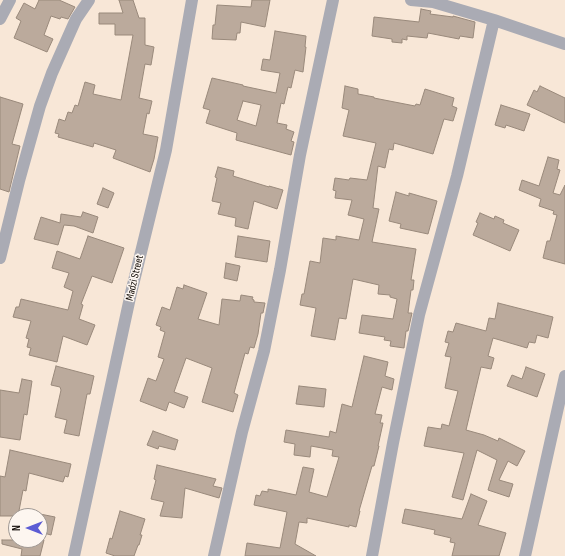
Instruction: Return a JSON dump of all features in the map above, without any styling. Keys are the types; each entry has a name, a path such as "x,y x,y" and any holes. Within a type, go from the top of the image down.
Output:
{"street":[{"path":"0,19 10,0"},
{"path":"0,258 19,181 40,106 52,73 76,19 89,0"},
{"name":"Madzi Street","path":"74,556 131,293 166,150 192,0"},
{"path":"214,556 242,432 264,351 300,155 333,0"},
{"path":"411,0 433,1 565,44"},
{"path":"372,556 419,315 457,176 494,20"},
{"path":"525,556 565,376"}],"building":[{"path":"39,0 59,0 75,7 68,19 61,17 60,19 51,16 44,35 53,39 47,52 14,38 21,21 16,18 24,3 35,9"},
{"path":"119,0 133,0 139,18 145,18 145,45 154,47 151,65 145,64 139,98 152,101 149,114 147,113 143,134 158,137 150,172 113,158 116,150 94,143 93,147 58,137 59,134 55,133 59,119 65,121 68,112 72,113 75,105 78,106 85,82 95,85 93,94 121,100 133,35 115,35 115,24 99,24 99,13 123,13"},
{"path":"252,0 270,0 265,27 241,22 240,33 237,33 236,40 212,39 217,5 251,7"},
{"path":"421,9 431,11 430,14 453,16 475,22 473,38 460,36 459,39 428,33 427,38 407,36 407,40 402,39 402,43 392,42 392,39 372,36 374,17 419,22"},
{"path":"275,31 306,36 303,72 295,70 291,88 288,87 284,104 281,103 277,123 287,125 286,129 294,132 291,141 294,142 291,155 236,140 237,133 206,123 210,110 203,108 212,78 276,93 280,73 261,70 263,59 270,60","holes":["243,101 261,105 256,126 237,120"]},
{"path":"345,86 358,89 358,94 415,106 416,104 420,105 425,89 454,98 452,106 457,108 453,121 444,119 433,154 394,143 393,150 389,149 385,168 378,166 373,208 379,209 372,242 416,249 411,280 414,280 413,290 411,290 408,313 412,313 408,331 406,331 404,348 390,346 391,341 384,340 385,337 359,333 362,315 393,319 397,299 390,297 390,295 378,294 379,285 353,279 346,319 339,318 335,340 311,336 316,308 300,305 302,294 304,294 310,261 320,263 323,238 336,240 336,236 359,240 364,219 348,215 352,200 335,198 336,191 333,190 335,178 367,180 376,143 343,136 349,110 342,108"},
{"path":"540,86 565,98 565,123 527,105 534,90 537,92"},
{"path":"0,97 23,104 12,144 20,146 9,192 0,189"},
{"path":"501,105 530,114 524,131 506,125 505,128 495,125"},
{"path":"548,157 559,160 557,169 560,170 553,193 560,195 565,185 565,264 543,258 547,241 550,241 557,215 553,214 554,211 539,206 541,199 519,190 522,180 539,186"},
{"path":"218,167 234,171 233,176 283,190 277,209 254,201 248,229 235,226 236,218 218,214 221,203 212,201 217,178 215,177"},
{"path":"103,188 114,193 108,208 97,204"},
{"path":"396,192 409,196 409,193 437,201 428,234 400,228 401,224 389,221"},
{"path":"83,212 98,217 93,233 74,226 64,225 58,245 34,239 41,217 60,223 61,214 81,217"},
{"path":"480,213 494,219 495,216 504,220 503,223 519,230 510,251 473,235"},
{"path":"88,236 124,248 112,283 92,276 81,304 83,305 79,319 95,325 87,345 63,336 57,362 29,355 31,348 27,347 29,339 26,338 31,321 13,317 16,307 19,307 21,299 68,310 73,291 64,287 69,273 52,268 57,251 80,259"},
{"path":"238,236 270,241 267,262 235,257"},
{"path":"226,263 240,266 237,281 224,278"},
{"path":"184,285 207,293 198,319 219,325 222,299 240,301 241,295 253,297 252,299 254,302 265,303 263,313 261,313 254,348 250,347 248,354 245,353 234,393 238,395 233,412 202,402 212,368 186,358 174,392 188,397 184,408 169,402 166,411 140,401 148,378 156,381 164,359 158,357 165,332 160,330 161,327 156,325 162,307 170,310 177,287 183,289"},
{"path":"498,303 553,317 548,338 537,335 535,343 529,342 527,348 493,338 488,356 494,358 491,369 481,367 466,430 498,441 499,438 525,451 517,466 508,461 499,480 513,484 509,497 488,490 497,460 477,450 463,500 452,497 464,453 424,446 428,427 441,429 442,424 449,426 458,391 445,388 451,357 445,356 449,343 445,342 448,331 453,332 456,323 486,331 489,318 495,319"},
{"path":"364,356 388,362 385,376 394,379 392,390 382,387 375,414 382,415 380,423 383,423 374,466 372,466 356,527 349,525 349,527 307,518 307,523 299,522 295,544 316,556 245,556 247,543 280,548 287,512 254,505 256,495 260,496 262,491 268,492 268,489 296,495 303,467 314,469 309,492 327,497 339,457 332,456 333,450 311,446 310,457 294,455 295,444 284,442 286,430 329,437 330,431 336,433 342,404 352,407"},
{"path":"56,366 94,376 90,394 87,394 79,436 64,433 67,420 55,417 61,390 60,387 51,385"},
{"path":"526,367 545,374 537,397 507,386 512,375 522,379"},
{"path":"22,379 32,381 27,415 24,414 20,440 0,437 0,390 19,393"},
{"path":"299,386 326,389 324,407 296,404"},
{"path":"153,431 178,440 175,450 159,446 158,449 147,445"},
{"path":"10,450 71,464 68,477 65,476 63,482 29,473 26,491 23,490 20,508 8,508 8,516 0,516 0,476 5,477"},
{"path":"157,465 216,479 213,486 222,488 219,498 185,488 182,518 160,516 164,502 151,499 156,480 154,479"},
{"path":"471,494 487,501 478,525 506,533 499,556 452,556 455,543 450,542 451,538 434,534 435,530 402,523 405,509 462,519"},
{"path":"120,511 145,519 140,535 142,535 134,556 115,556 106,553 110,538 112,539"},
{"path":"48,516 55,517 51,535 48,534"},
{"path":"2,540 8,540 8,546 2,544"},
{"path":"18,548 42,548 40,556 21,556 22,549"}]}
